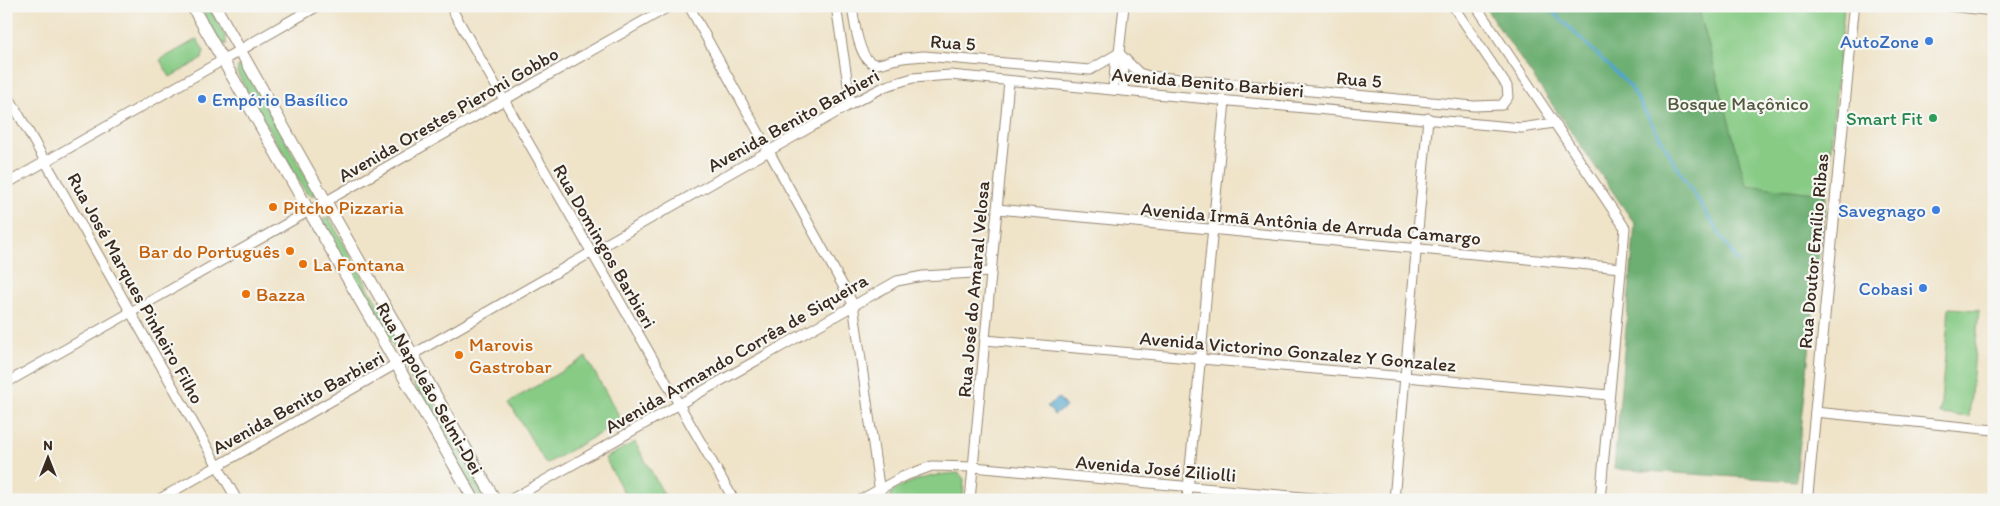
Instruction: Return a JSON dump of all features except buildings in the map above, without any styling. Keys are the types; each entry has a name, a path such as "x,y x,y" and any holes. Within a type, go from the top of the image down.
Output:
{"main road":[{"name":"Rua Napoleão Selmi-Dei","path":"192,6 474,500"},
{"name":"Rua Napoleão Selmi-Dei","path":"215,6 495,500"}],"street":[{"path":"6,184 316,6"},
{"name":"Rua Domingos Barbieri","path":"450,6 677,405 734,500"},
{"name":"Avenida Orestes Pieroni Gobbo","path":"6,383 670,6"},
{"path":"689,6 853,304 881,500"},
{"path":"836,6 851,104"},
{"name":"Rua 5","path":"852,6 862,52 869,62 877,64 924,56 1090,70 1120,55 1139,72 1149,76 1474,106 1502,105 1508,97 1507,86 1453,6"},
{"path":"1113,90 1120,55 1124,6"},
{"path":"1476,6 1625,228 1600,500"},
{"name":"Rua Doutor Emílio Ribas","path":"1807,500 1854,6"},
{"path":"1949,6 1994,11"},
{"path":"1120,55 1123,90"},
{"name":"Avenida Benito Barbieri","path":"158,500 851,104 886,86 913,78 950,75 1520,128 1554,123"},
{"name":"Rua José do Amaral Velosa","path":"970,500 1009,81"},
{"name":"Rua José Marques Pinheiro Filho","path":"6,92 237,500"},
{"path":"1187,500 1225,100"},
{"path":"1394,500 1428,118"},
{"name":"Avenida Irmã Antônia de Arruda Camargo","path":"997,209 1621,268"},
{"name":"Avenida Armando Corrêa de Siqueira","path":"510,500 853,304 897,281 922,276 990,272"},
{"name":"Avenida Victorino Gonzalez Y Gonzalez","path":"985,340 1200,360 1406,376 1609,396"},
{"path":"1815,412 1994,430"},
{"name":"Avenida José Ziliolli","path":"860,500 880,488 932,466 973,467 1336,500"}],"green space":[{"path":"200,6 208,6 226,37 226,45 219,41"},
{"path":"1484,6 1698,6 1746,185 1825,194 1796,481 1614,469 1635,224"},
{"name":"Bosque Maçônico","path":"1646,6 1842,6 1844,10 1822,241 1635,224"},
{"path":"197,39 204,51 202,59 170,77 160,60"},
{"path":"238,66 243,67 315,192 315,196 306,193 237,73"},
{"path":"323,219 330,219 400,344 400,349 394,348 323,224"},
{"path":"1949,308 1979,310 1969,417 1940,414"},
{"path":"586,357 622,421 546,464 509,402"},
{"path":"409,368 415,369 486,495 485,500 480,500 407,373"},
{"path":"635,442 667,500 628,500 605,458"},
{"path":"959,473 964,479 963,500 889,500 892,491 908,483 933,476"}],"water":[{"path":"1059,398 1066,407 1054,415 1047,406"}],"waterway":[{"path":"1547,6 1630,86 1686,182 1738,262"}],"place":[{"name":"AutoZone","path":"1929,41"},
{"name":"Empório Basílico","path":"202,99"},
{"name":"Smart Fit","path":"1933,118"},
{"name":"Pitcho Pizzaria","path":"273,207"},
{"name":"Savegnago","path":"1936,210"},
{"name":"Bar do Português","path":"290,251"},
{"name":"La Fontana","path":"303,264"},
{"name":"Cobasi","path":"1923,288"},
{"name":"Bazza","path":"246,294"},
{"name":"Marovis Gastrobar","path":"459,355"}]}
